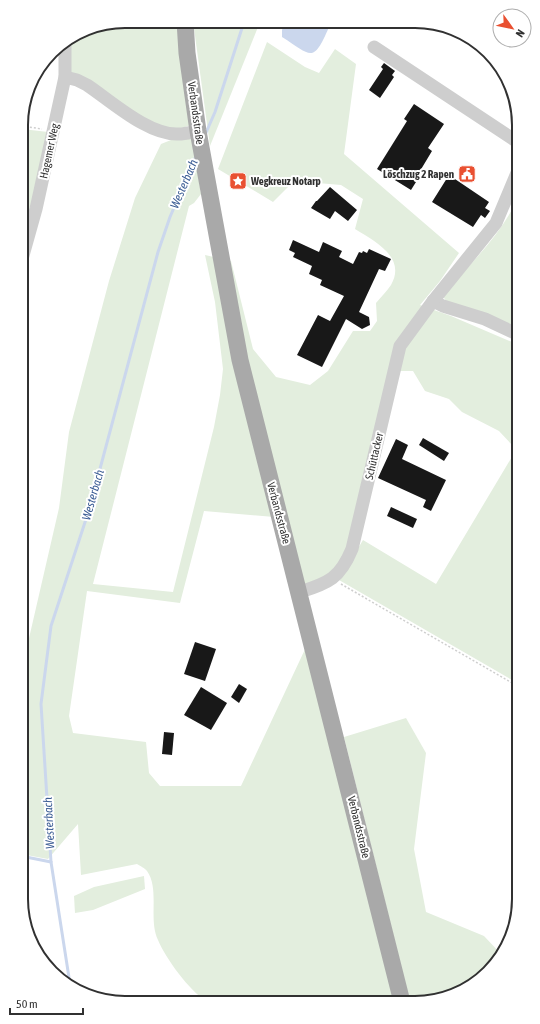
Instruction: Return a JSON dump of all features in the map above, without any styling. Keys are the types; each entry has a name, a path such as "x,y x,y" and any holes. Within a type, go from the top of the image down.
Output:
{"main road":[{"name":"Verbandsstraße","path":"185,28 187,53 200,142 240,360 300,592 401,996"}],"street":[{"path":"374,47 512,138"},
{"name":"Hagemer Weg","path":"28,238 36,209 65,77 65,49"},
{"path":"65,77 77,80 87,85 148,126 200,142"},
{"name":"Schüttacker","path":"300,592 320,586 332,579 344,567 352,549 400,346 433,301 496,223 512,186"},
{"path":"433,301 443,306 485,319 512,332"}],"path":[{"path":"28,127 53,131"},
{"path":"332,579 512,683"}],"green space":[{"path":"179,28 191,125 176,130 160,127 70,74 69,45 82,38 100,31 112,29"},
{"path":"194,28 258,28 210,146"},
{"path":"267,42 305,67 319,73 335,49 356,64 344,154 459,253 440,281 420,305 451,316 512,342 512,445 499,431 462,412 449,399 425,391 413,371 399,371 352,549 335,573 305,588 274,517 204,511 180,603 87,591 69,716 73,733 146,742 149,773 160,786 241,786 307,645 395,996 199,996 179,974 166,956 158,940 154,923 153,887 151,878 145,869 137,864 81,875 78,824 48,859 28,855 28,643 59,508 69,432 109,281 135,198 161,144 176,138 192,137 201,194 194,203 189,206 93,584 173,592 214,427 223,369 215,302 205,255 231,261 253,349 276,377 310,385 328,371 353,331 370,331 377,321 376,303 391,285 395,275 395,266 392,258 386,251 355,229 363,199 341,185 294,181 273,202 218,169"},
{"path":"28,130 48,132 28,222"},
{"path":"512,211 512,327 447,302 444,298 444,294 486,247"},
{"path":"512,457 512,680 339,580 363,540 436,584"},
{"path":"406,718 426,753 414,849 426,912 484,936 497,950 484,968 464,983 452,989 428,995 409,996 344,737"},
{"path":"144,876 145,889 93,910 75,913 74,896 94,887"}],"water":[{"path":"283,28 329,28 319,47 311,53 300,49 282,37"}],"building":[{"path":"384,63 395,71 392,75 394,77 380,98 369,90 383,69 381,67"},
{"path":"414,104 444,124 428,148 432,151 414,181 416,182 411,190 377,169 407,121 404,119"},
{"name":"Löschzug 2 Rapen","path":"449,175 489,202 485,208 490,211 485,218 481,215 473,227 432,202"},
{"path":"330,187 357,210 348,221 335,211 330,219 311,208"},
{"path":"293,240 319,252 323,242 342,251 339,257 353,264 359,252 362,253 363,251 367,253 369,249 391,259 385,271 379,269 359,312 369,317 370,325 362,329 346,319 322,367 297,355 318,315 330,321 344,296 320,285 322,280 309,274 312,266 293,257 295,253 289,250"},
{"path":"423,438 449,453 444,461 419,445"},
{"path":"396,439 408,445 402,459 446,480 431,511 423,507 426,500 378,478"},
{"path":"391,507 417,519 413,528 387,516"},
{"path":"195,642 216,649 205,681 184,674"},
{"path":"239,684 247,689 239,703 231,697"},
{"path":"201,687 227,703 211,730 184,715"},
{"path":"164,732 174,733 172,755 162,754"}],"waterway":[{"name":"Westerbach","path":"205,135 215,112 242,28"},
{"name":"Westerbach","path":"69,978 51,862 41,704 51,626 89,510 158,252 170,217 196,156"},
{"path":"28,857 51,862"}],"place":[{"name":"Löschzug 2 Rapen","path":"467,174"},
{"name":"Wegkreuz Notarp","path":"238,181"}]}
